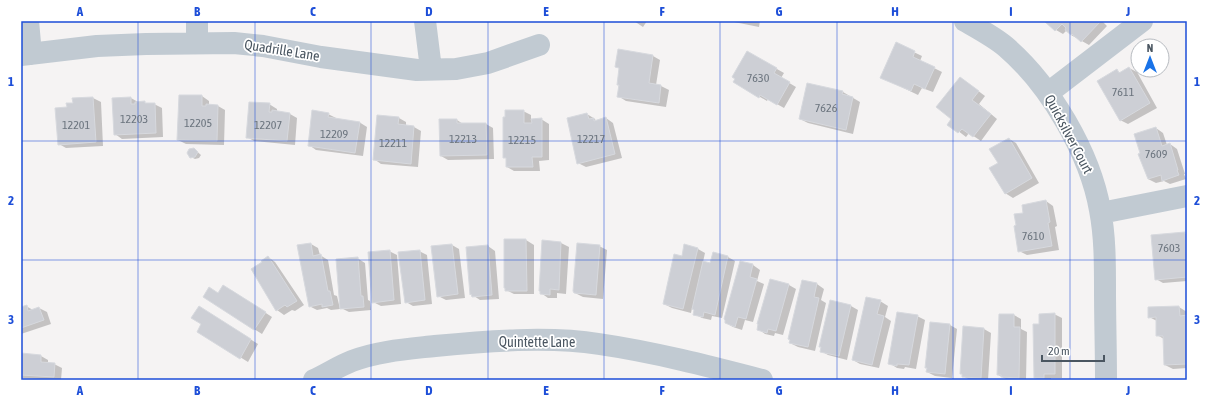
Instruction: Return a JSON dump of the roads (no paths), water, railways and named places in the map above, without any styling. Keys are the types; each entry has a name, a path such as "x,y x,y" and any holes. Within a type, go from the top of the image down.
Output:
{"street":[{"path":"26,55 28,21"},
{"path":"197,21 197,43"},
{"path":"425,21 431,69"},
{"name":"Quicksilver Court","path":"965,21 1006,47 1028,69 1048,93 1063,117 1086,160 1101,213 1104,247 1106,380"},
{"path":"1048,93 1142,21"},
{"name":"Quadrille Lane","path":"26,55 97,46 234,43 263,46 321,57 417,70 456,69 488,63 539,45"},
{"path":"1101,213 1187,196"},
{"name":"Quintette Lane","path":"314,380 353,361 392,351 465,343 559,341 597,344 656,354 762,380"}]}
